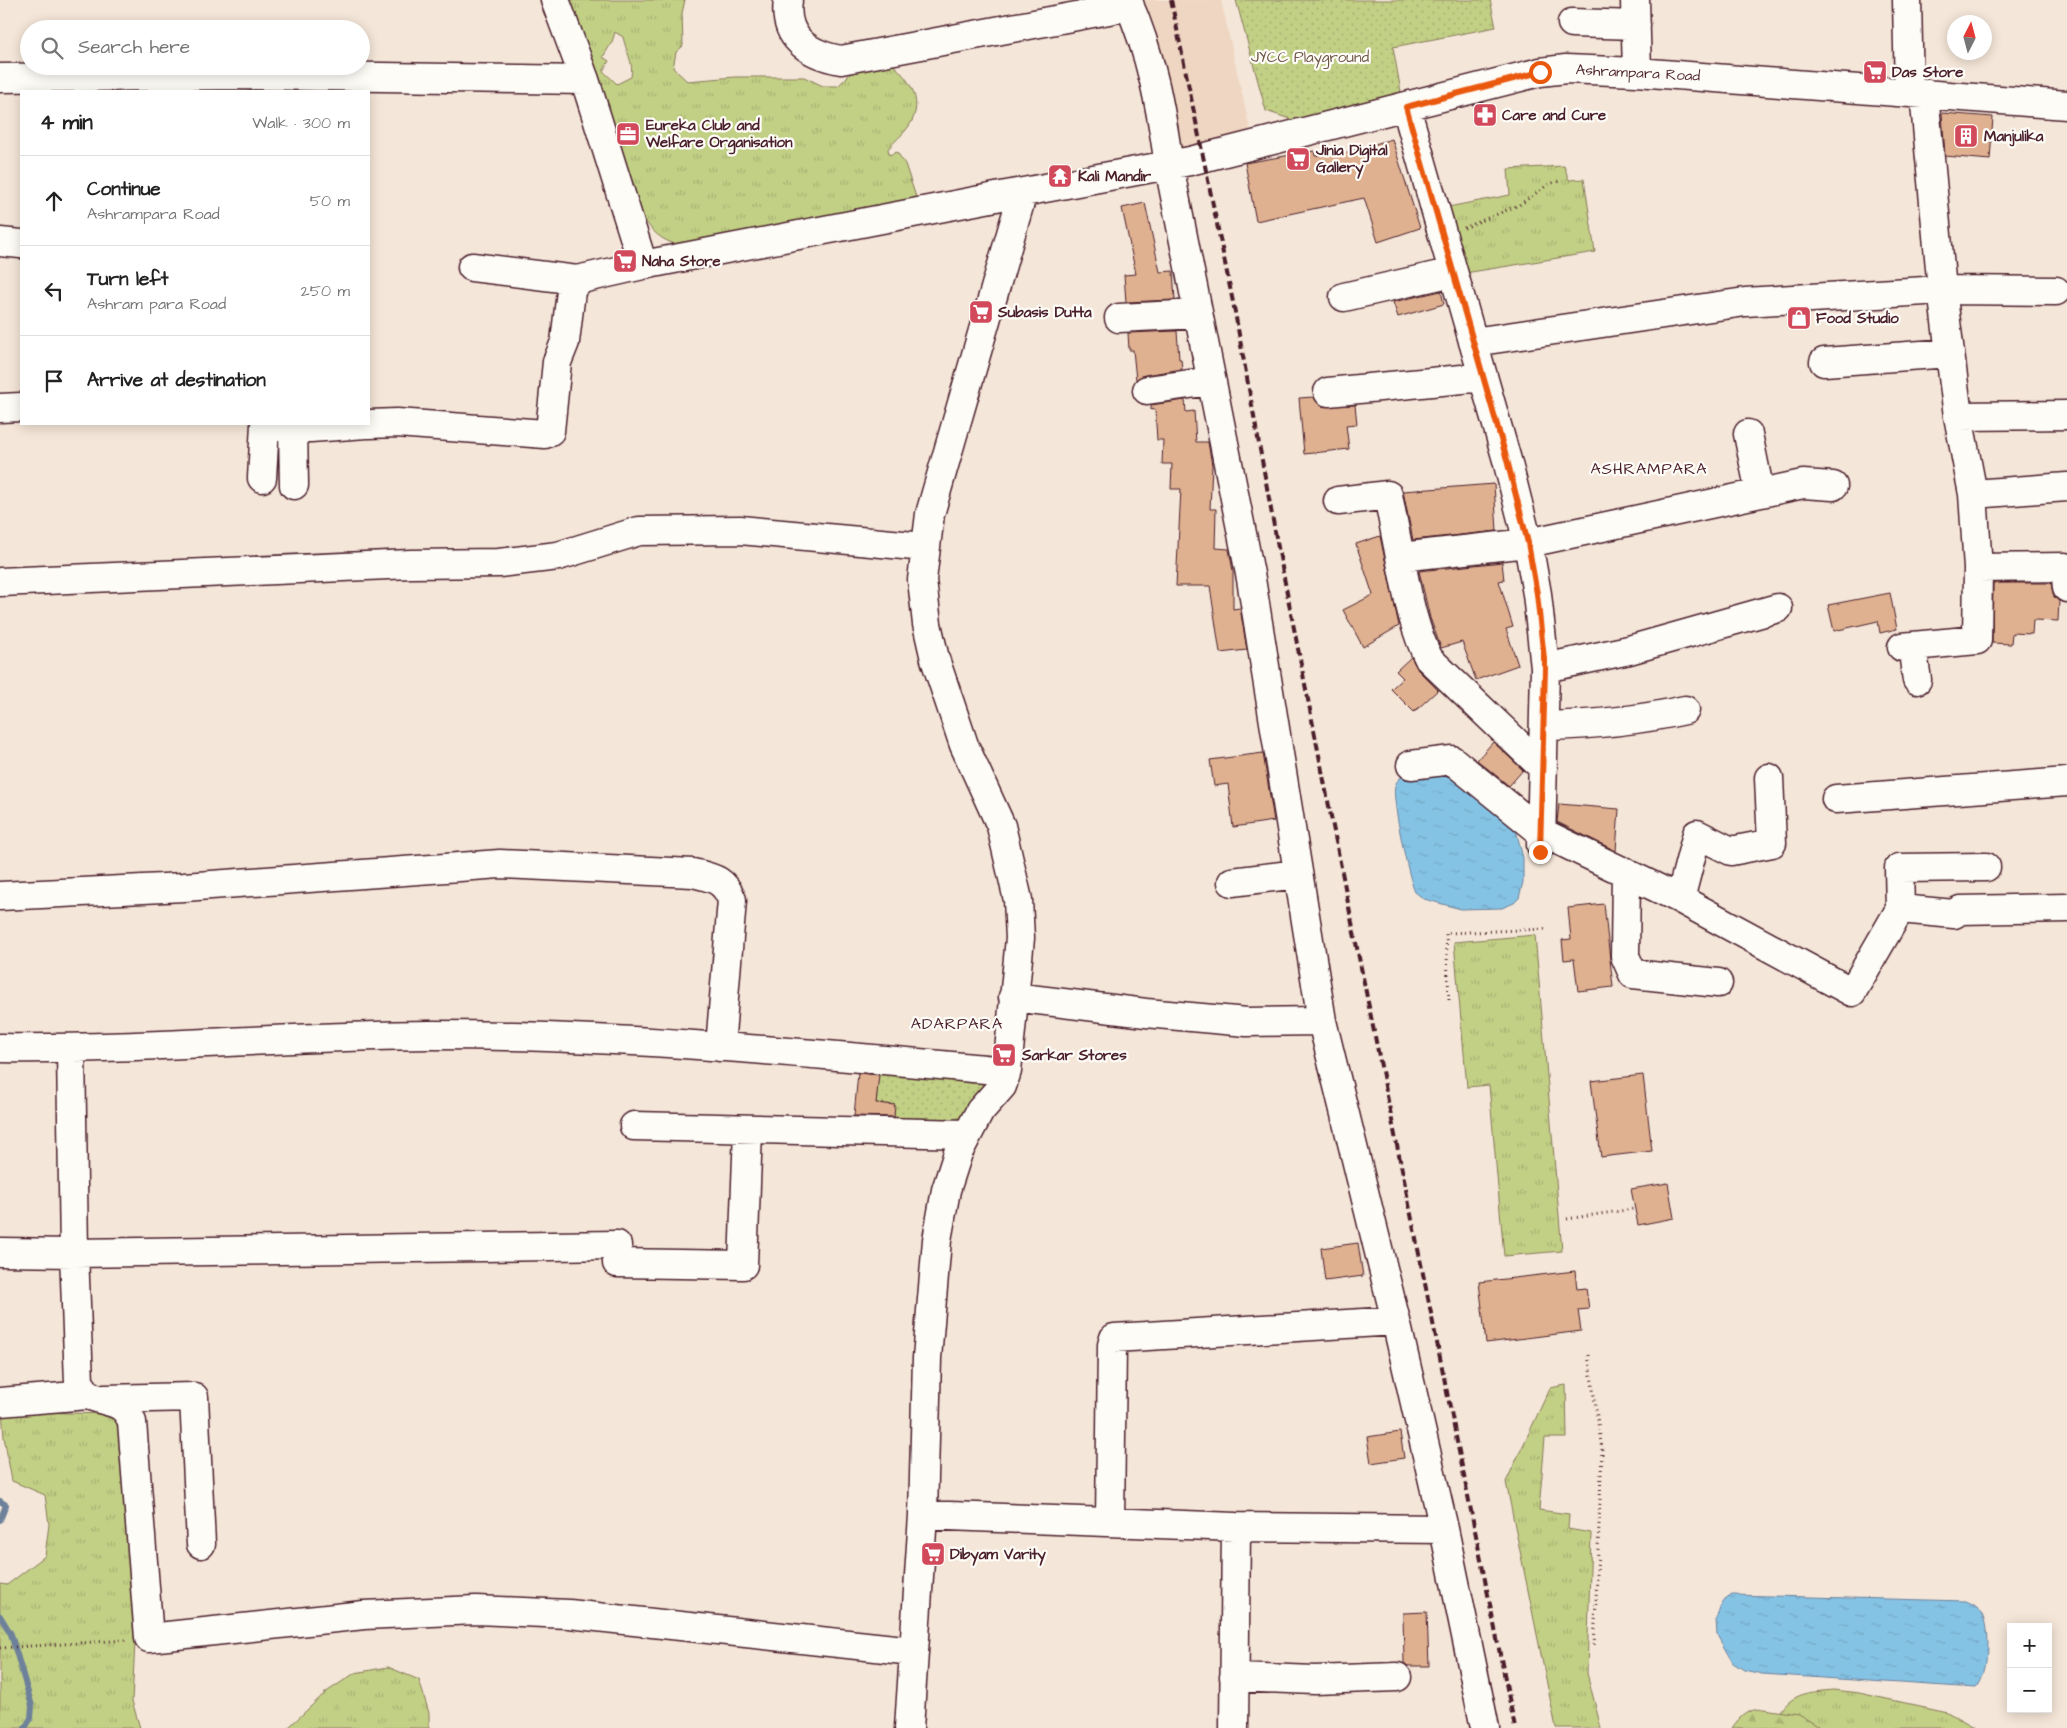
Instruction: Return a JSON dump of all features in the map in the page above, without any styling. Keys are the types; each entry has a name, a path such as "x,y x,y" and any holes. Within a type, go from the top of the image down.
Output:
{"street":[{"path":"555,0 585,80 643,265"},
{"path":"788,0 788,22 792,34 808,48 827,58 841,60 1128,3 1152,68 1160,105 1169,166 1251,579 1322,1021 1396,1321 1444,1529 1485,1728"},
{"path":"1907,0 1916,92 1958,416 1973,494 1978,568 1977,640 1907,647 1917,680"},
{"path":"1572,23 1636,12 1637,72"},
{"name":"Ashrampara Road","path":"472,267 577,280 643,265 1169,166 1540,72 1566,69 1637,72 1916,92 2067,105"},
{"path":"0,78 240,75 585,80"},
{"path":"1406,107 1528,543 1537,594 1545,668 1541,842"},
{"path":"909,1728 923,1515 927,1358 937,1240 951,1171 967,1134 991,1097 1002,1086 1007,1071 1020,938 1018,900 1012,865 1001,826 964,745 935,659 927,624 922,580 930,514 1023,192"},
{"path":"0,242 20,244"},
{"path":"1344,297 1453,272"},
{"path":"370,424 397,423 545,434 550,431 557,362 565,342 571,291 577,280"},
{"path":"1473,342 1745,302 1942,290 2056,291"},
{"path":"1119,318 1198,314"},
{"path":"1824,362 1950,353"},
{"path":"1328,392 1483,377"},
{"path":"1147,390 1212,381"},
{"path":"0,408 20,408"},
{"path":"1958,416 2067,415"},
{"path":"275,425 336,427 357,425"},
{"path":"262,478 275,425"},
{"path":"275,425 294,485"},
{"path":"1748,434 1760,493"},
{"path":"1400,557 1528,543 1803,484 1833,486"},
{"path":"1973,494 2067,487"},
{"path":"1338,501 1388,495 1409,601 1422,646 1429,659 1543,768"},
{"path":"0,582 411,564 508,562 558,556 600,541 648,530 740,530 925,547"},
{"path":"1978,568 2065,567 2067,576"},
{"path":"1545,668 1628,650 1778,608"},
{"path":"1544,726 1602,725 1640,720 1684,710"},
{"path":"1411,765 1452,760 1541,842 1626,872 1852,992 1900,909 1899,868 1986,867"},
{"path":"1680,899 1698,834 1731,851 1772,843 1769,778"},
{"path":"1836,799 2067,782"},
{"path":"0,896 194,886 500,864 693,872 715,879 727,888 732,900 720,1047"},
{"path":"1626,872 1625,956 1633,974 1718,983"},
{"path":"1232,882 1298,874"},
{"path":"1900,909 1954,914 1960,910 2067,908"},
{"path":"1013,997 1146,1013 1247,1022 1322,1021"},
{"path":"0,1048 71,1049 430,1035 765,1049 1007,1071"},
{"path":"71,1049 74,1254 79,1381 80,1386 93,1397 114,1401 124,1408 133,1426 149,1638 364,1615 476,1610 569,1614 913,1651"},
{"path":"634,1126 967,1134"},
{"path":"0,1252 74,1254 617,1245 616,1263 743,1265 748,1130"},
{"path":"1110,1522 1112,1345 1114,1338 1396,1321"},
{"path":"0,1402 93,1397 194,1398 201,1544"},
{"path":"923,1515 1236,1527 1444,1529"},
{"path":"1234,1728 1236,1527"},
{"path":"1234,1677 1315,1680 1397,1677"}],"path":[{"path":"1443,237 1519,205 1549,184 1559,181"},
{"path":"1449,1000 1446,933 1545,929"},
{"path":"1567,1220 1633,1209"},
{"path":"1588,1356 1602,1450 1594,1648"},
{"path":"0,1648 149,1638"}],"shaded area":[{"path":"1129,0 1221,0 1253,143 1177,160"}],"green space":[{"path":"559,0 685,0 682,13 683,46 676,52 673,68 687,81 735,77 804,77 823,86 838,86 850,74 849,63 885,58 907,79 912,88 916,106 914,116 907,129 888,149 889,155 897,152 905,164 918,203 678,245 658,235 643,217","holes":["615,32 623,37 631,62 632,72 631,77 617,84 603,71 609,61 603,57 612,42"]},
{"name":"JYCC Playground","path":"1236,0 1490,0 1496,27 1393,47 1401,92 1293,120 1266,111"},
{"path":"1564,166 1569,180 1584,179 1595,252 1465,273 1443,208 1510,195 1508,169"},
{"path":"1535,935 1562,1251 1504,1256 1489,1085 1467,1087 1454,942"},
{"path":"879,1070 987,1081 981,1091 969,1125 893,1120 895,1105 876,1103"},
{"path":"1566,1385 1567,1438 1545,1438 1539,1510 1569,1514 1568,1529 1591,1533 1587,1673 1601,1728 1556,1728 1506,1482 1550,1388"},
{"path":"2,1411 104,1414 116,1420 125,1429 138,1582 132,1701 140,1728 0,1728 0,1584 7,1585 45,1556 49,1524 45,1495 12,1481 4,1437"},
{"path":"388,1667 419,1680 429,1713 429,1728 288,1728 325,1693 355,1673"},
{"path":"1834,1690 1859,1693 1947,1712 1976,1728 1817,1728 1780,1713 1790,1701 1803,1694"},
{"path":"1764,1709 1798,1714 1821,1728 1732,1728 1745,1714 1754,1710"}],"water":[{"path":"1409,773 1450,773 1515,826 1523,858 1523,882 1519,898 1514,903 1502,908 1461,909 1424,899 1415,892 1401,839 1394,793 1397,781"},
{"path":"1732,1595 1966,1601 1978,1608 1984,1619 1987,1651 1984,1673 1976,1688 1762,1674 1744,1670 1733,1663 1717,1635 1716,1619 1720,1607"}],"building":[{"name":"Manjulika","path":"1942,113 1993,117 1990,160 1945,156"},
{"path":"1392,139 1420,228 1378,242 1364,198 1256,221 1245,163 1314,151 1315,156 1343,149 1344,153"},
{"path":"1145,203 1160,272 1173,271 1175,300 1126,302 1124,275 1136,274 1122,208"},
{"path":"1441,291 1444,304 1398,317 1393,302"},
{"path":"1177,331 1179,359 1181,359 1182,369 1145,375 1136,380 1133,350 1129,350 1128,333"},
{"path":"1314,397 1322,406 1355,405 1357,424 1346,425 1349,449 1304,454 1299,398"},
{"path":"1185,400 1186,412 1194,411 1196,442 1208,442 1212,465 1210,509 1216,509 1215,548 1229,549 1233,571 1233,609 1240,608 1247,650 1220,653 1210,586 1176,586 1181,489 1171,489 1172,464 1162,464 1163,440 1157,440 1155,409 1151,410 1151,405"},
{"path":"1494,484 1497,531 1413,540 1403,491"},
{"path":"1380,536 1399,626 1363,647 1343,610 1373,595 1356,544"},
{"path":"1502,562 1504,580 1499,581 1513,627 1506,629 1518,665 1476,680 1462,642 1441,648 1430,618 1419,571"},
{"path":"1993,583 2051,583 2054,597 2059,601 2058,621 2033,620 2032,634 2012,633 2011,644 1992,643"},
{"path":"1890,593 1897,629 1880,633 1878,621 1834,631 1828,605"},
{"path":"1411,657 1418,670 1438,690 1414,712 1391,689 1403,678 1396,671"},
{"path":"1493,742 1523,770 1509,786 1477,760"},
{"path":"1263,753 1274,821 1233,827 1228,784 1214,786 1210,760"},
{"path":"1559,804 1619,809 1616,851 1557,822"},
{"path":"1604,904 1613,987 1578,991 1574,959 1564,960 1562,940 1571,939 1568,908"},
{"path":"858,1073 879,1075 876,1103 895,1105 894,1117 854,1116"},
{"path":"1643,1075 1652,1151 1601,1157 1591,1081"},
{"path":"1668,1183 1674,1218 1638,1225 1631,1189"},
{"path":"1358,1243 1363,1276 1325,1281 1321,1248"},
{"path":"1575,1271 1577,1289 1586,1288 1589,1309 1578,1310 1581,1331 1486,1343 1479,1282"},
{"path":"1400,1432 1404,1458 1371,1463 1367,1437"},
{"path":"1427,1612 1429,1666 1408,1666 1404,1663 1403,1613"}],"waterway":[{"path":"0,1501 6,1505 0,1520"},
{"path":"0,1616 11,1634 32,1706 31,1718 25,1728"}],"railway":[{"path":"1171,0 1234,307 1276,537 1352,923 1515,1728"}],"place":[{"name":"Das Store","path":"1875,72"},
{"name":"Care and Cure","path":"1485,115"},
{"name":"Eureka Club and Welfare Organisation","path":"628,134"},
{"name":"Manjulika","path":"1966,136"},
{"name":"Jinia Digital Gallery","path":"1298,159"},
{"name":"Kali Mandir","path":"1060,176"},
{"name":"Naha Store","path":"625,261"},
{"name":"Subasis Dutta","path":"981,312"},
{"name":"Food Studio","path":"1799,318"},
{"name":"Sarkar Stores","path":"1004,1055"},
{"name":"Dibyam Varity","path":"933,1554"}],"district":[{"name":"ASHRAMPARA","path":"1649,469"},
{"name":"ADARPARA","path":"957,1024"}],"route":[{"path":"1540,72 1406,107 1507,460 1528,543 1537,594 1545,668 1540,852"}]}
